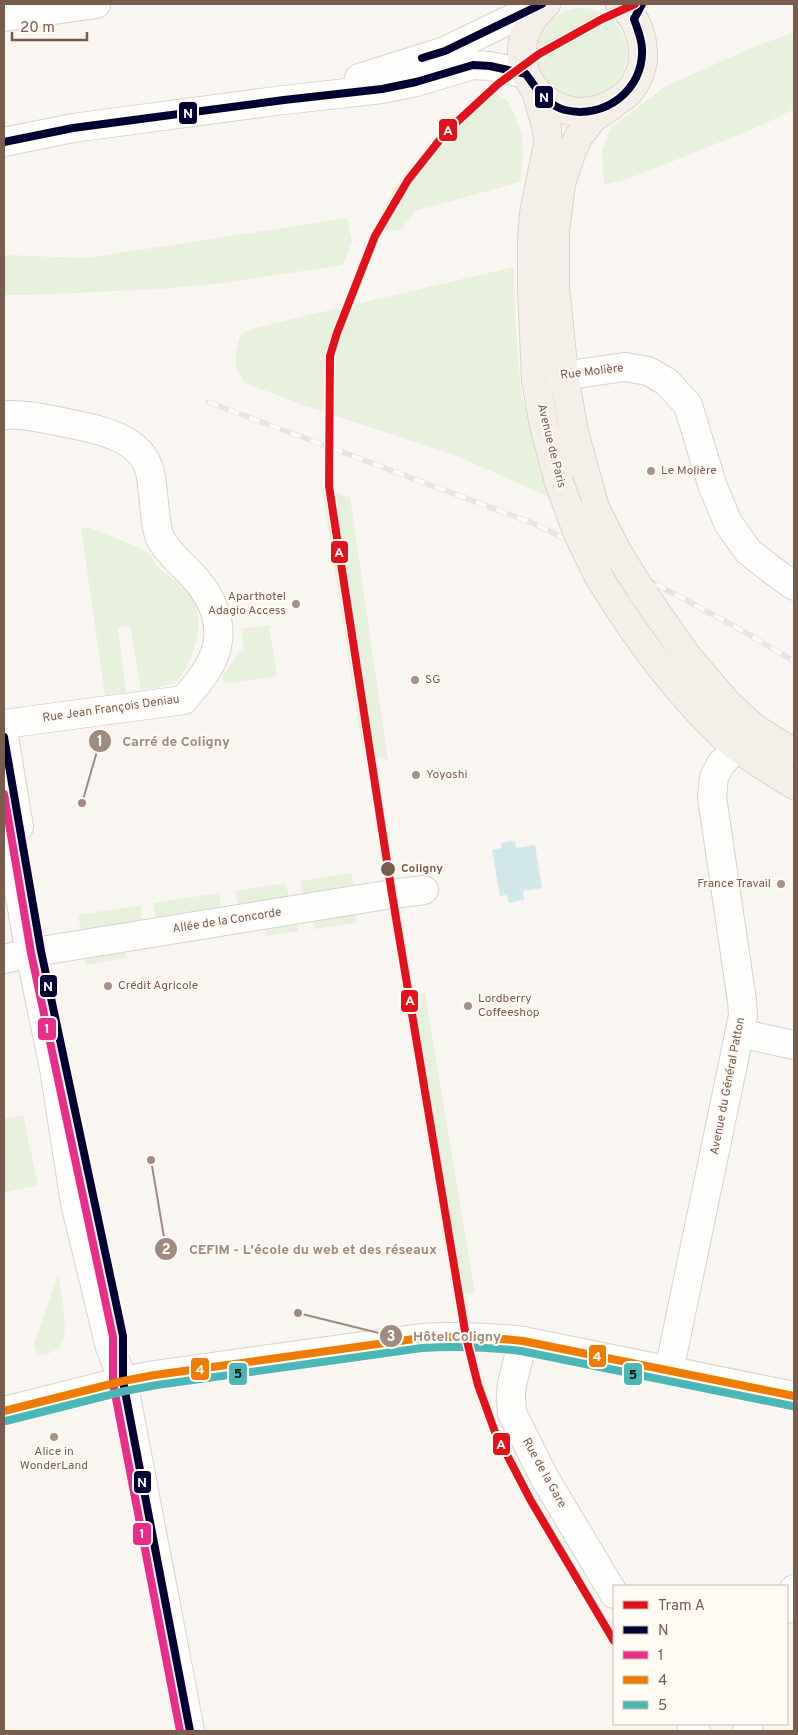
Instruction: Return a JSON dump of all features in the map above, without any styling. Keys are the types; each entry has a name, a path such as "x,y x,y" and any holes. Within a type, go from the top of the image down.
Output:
{"main road":[{"path":"4,17 96,4"},
{"path":"284,100 445,51 544,4"},
{"name":"Avenue de Paris","path":"544,4 535,13 526,30 522,48 523,66 547,129 551,185"},
{"name":"Avenue de Paris","path":"632,9 643,44 643,61 638,77 627,94 593,118 579,136 534,213 532,239 564,375 574,432 596,508 618,553 641,590 688,656 727,703 746,738 768,770 794,785"},
{"path":"4,142 73,128 284,100 382,90 473,65 490,66 531,83 552,104 571,112 592,112 611,106"},
{"name":"Avenue de Paris","path":"543,288 536,380 544,426 559,482 578,534 599,577 650,655 708,721 746,738 794,753"},
{"name":"Rue Molière","path":"536,380 625,366 648,371 667,382 688,405 713,487 728,523 748,551 794,586"},
{"name":"Rue Jean François Deniau","path":"4,415 31,416 102,430 132,445 142,456 150,470 160,538 166,548 203,587 212,601 217,618 218,633 216,652 208,669 184,700 4,724"},
{"path":"4,737 36,952"},
{"name":"Avenue du Général Patton","path":"669,1371 743,1016 712,797 714,777 721,764 746,738"},
{"path":"4,807 122,1336 123,1380 190,1731"},
{"name":"Allée de la Concorde","path":"4,959 36,952 424,890"},
{"path":"739,1033 794,1045"},
{"path":"4,1411 123,1380 421,1338 466,1337 491,1337 523,1341 794,1396"},
{"name":"Rue de la Gare","path":"523,1341 512,1384 512,1413 544,1477 613,1592"},
{"path":"788,1606 794,1588"}],"green space":[{"path":"582,8 599,12 614,21 623,36 627,53 623,70 614,85 599,94 582,98 565,94 550,85 541,70 537,53 541,36 550,21 565,12"},
{"path":"794,32 794,109 751,130 628,179 604,185 602,152 610,128 666,86 756,46"},
{"path":"486,87 509,102 516,118 522,137 523,154 520,182 415,211 402,229 371,234 386,203 412,164 447,124"},
{"path":"347,218 352,241 343,265 224,283 161,289 4,295 4,255 86,258"},
{"path":"514,267 515,318 521,391 539,468 549,497 455,455 306,406 245,383 236,368 236,352 240,336 250,329"},
{"path":"322,488 350,497 388,760 363,752"},
{"path":"81,528 90,528 147,552 157,566 185,588 193,599 198,614 197,639 188,665 174,682 160,687 141,690 130,626 118,628 126,692 105,696"},
{"path":"269,625 277,676 227,684 222,679 223,675 244,646 241,629"},
{"path":"351,873 354,889 303,897 300,881"},
{"path":"286,883 289,899 238,907 235,891"},
{"path":"219,893 222,909 156,919 153,903"},
{"path":"140,905 143,921 81,931 78,915"},
{"path":"355,907 357,923 314,929 311,913"},
{"path":"296,916 298,931 266,936 264,921"},
{"path":"125,942 127,958 86,965 83,948"},
{"path":"425,993 475,1293 453,1296 404,997"},
{"path":"23,1115 38,1185 4,1193 4,1119"},
{"path":"58,1275 65,1324 63,1342 57,1350 37,1356 34,1344"}],"water":[{"path":"515,841 516,848 535,845 542,888 523,891 524,900 509,903 507,895 500,896 492,850 501,848 501,843"}],"railway":[{"path":"208,402 535,524 637,574 734,626 794,661"}],"tram line":[{"name":"A","path":"613,1639 531,1501 495,1432 478,1385 466,1337 392,894 329,486 330,356 337,333 375,236 408,180 446,132 498,84 539,54 602,19 635,4"}],"transit line":[{"name":"N","path":"422,58 445,51 542,4"},
{"name":"N","path":"4,142 73,128 382,89 416,82 473,65 490,66 526,74 542,95 558,108 580,112 594,110 607,106 619,99 629,89 636,77 641,64 642,49 634,19 642,4"},
{"name":"N","path":"4,737 41,951 123,1336 123,1381 190,1731"},
{"name":"1","path":"4,794 31,953 113,1337 113,1383 180,1731"},
{"name":"4","path":"4,1411 123,1381 155,1375 421,1338 446,1337 523,1341 794,1396"},
{"name":"5","path":"6,1421 125,1391 157,1385 422,1348 447,1347 521,1351 792,1406"}],"place":[{"name":"Le Molière","path":"651,471"},
{"name":"Aparthotel Adagio Access","path":"296,604"},
{"name":"SG","path":"415,680"},
{"name":"Yoyoshi","path":"416,775"},
{"name":"Carré de Coligny","path":"82,803"},
{"name":"Coligny","path":"388,869"},
{"name":"France Travail","path":"781,884"},
{"name":"Crédit Agricole","path":"108,986"},
{"name":"Lordberry Coffeeshop","path":"468,1006"},
{"name":"CEFIM - L'école du web et des réseaux","path":"151,1160"},
{"name":"Hôtel Coligny","path":"298,1313"},
{"name":"Alice in WonderLand","path":"54,1437"}]}
